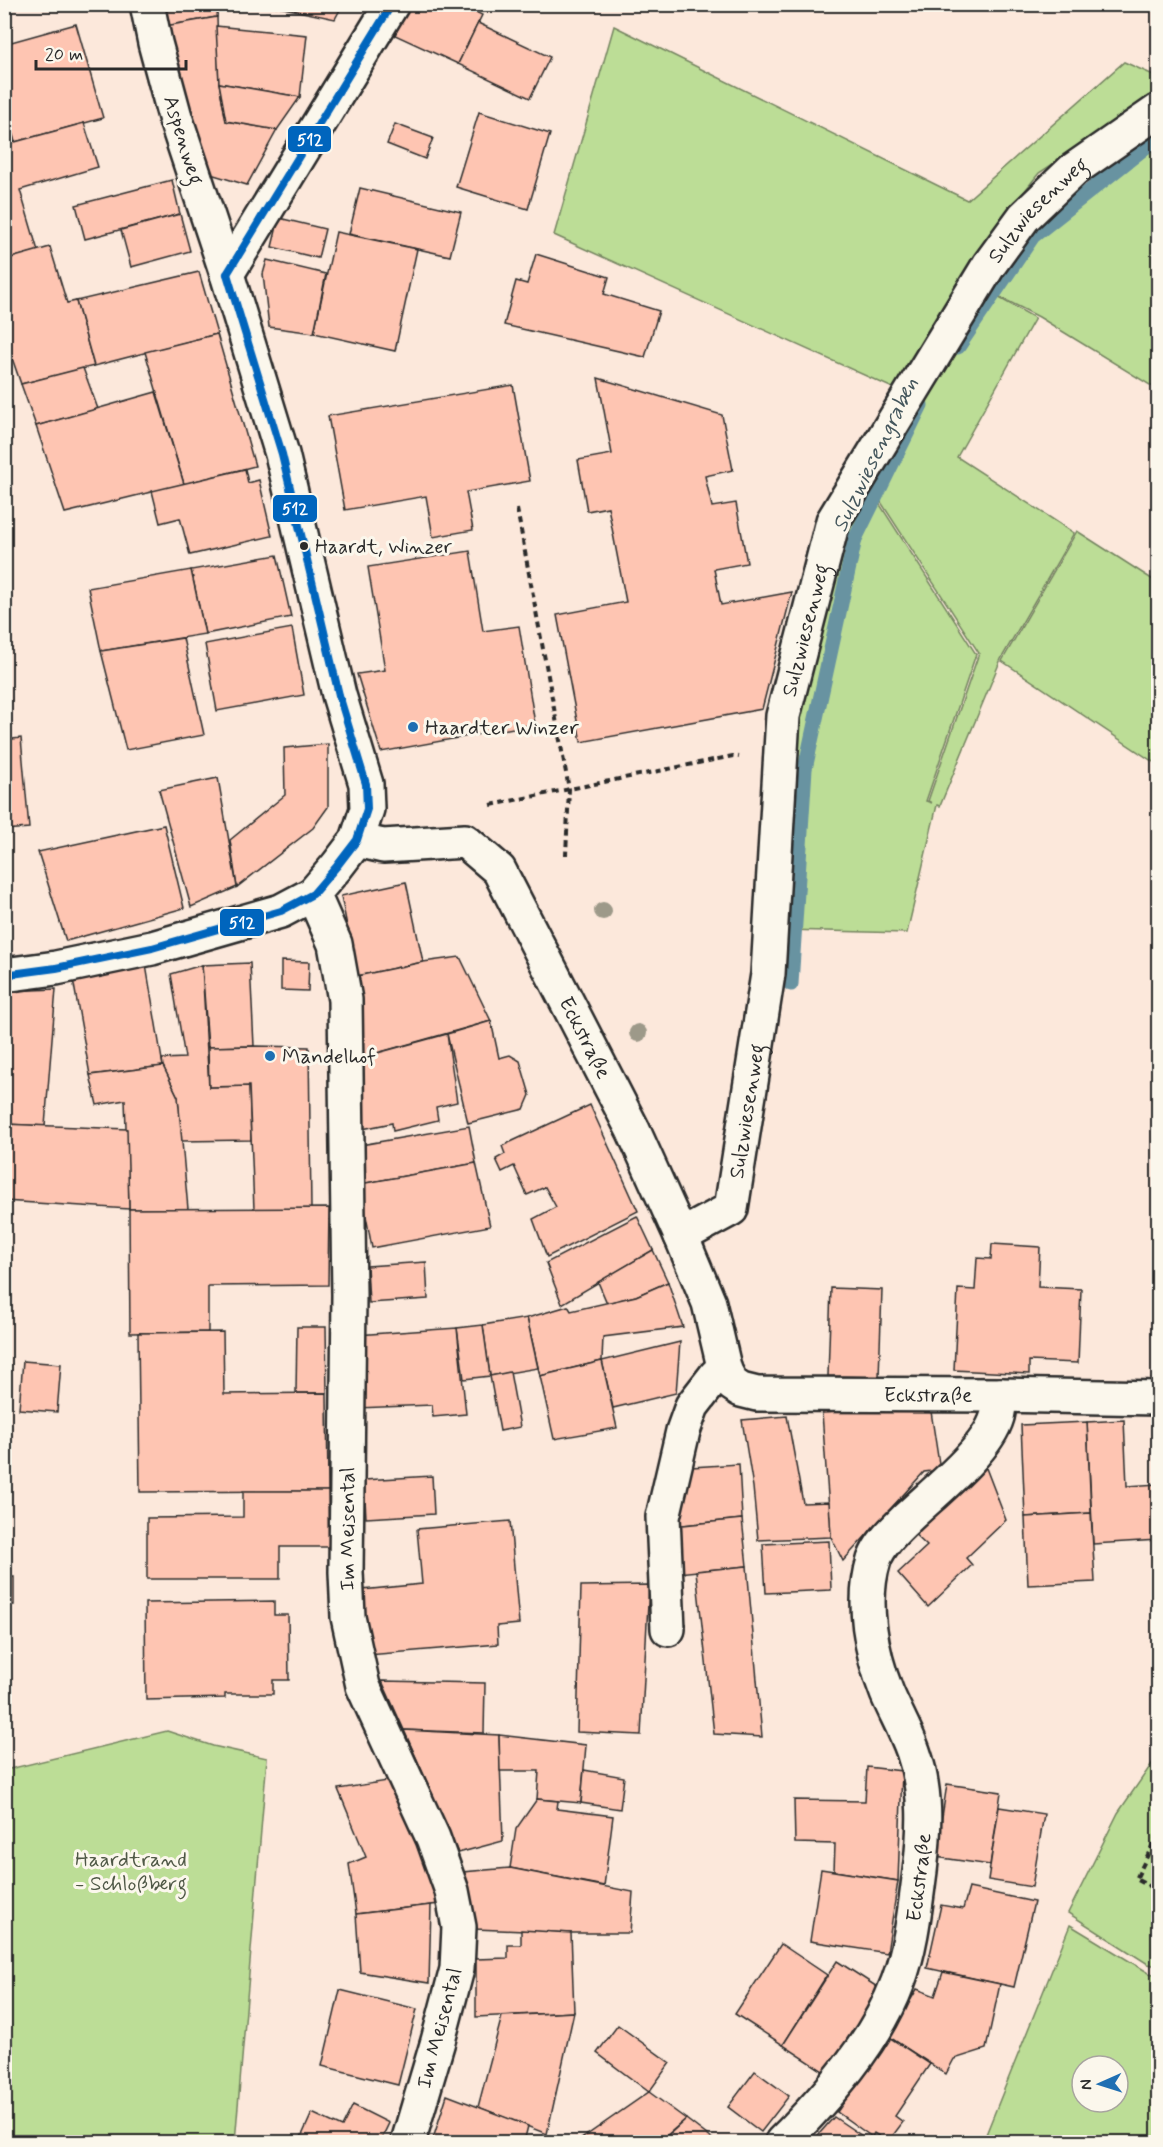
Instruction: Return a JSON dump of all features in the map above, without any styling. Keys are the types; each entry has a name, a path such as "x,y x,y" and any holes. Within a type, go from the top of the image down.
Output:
{"street":[{"name":"Aspenweg","path":"147,4 175,117 227,274 282,454 339,696 366,784 367,809 357,840"},
{"path":"227,274 392,4"},
{"name":"Sulzwiesenweg","path":"681,1236 731,1209 768,974 783,716 833,521 989,265 1024,217 1073,170 1158,111"},
{"path":"4,975 56,968 152,948 281,911 313,894 357,840 383,846 465,841"},
{"name":"Eckstraße","path":"465,841 499,870 633,1130 709,1303 725,1371 732,1384 741,1390 757,1394 1001,1395 997,1418 979,1449 888,1536 875,1558 870,1581 869,1603 870,1629 875,1656 887,1692 912,1747 922,1787 925,1831 916,1902 899,1982 881,2020 816,2108 782,2142"},
{"name":"Im Meisental","path":"313,894 335,944 345,1000 349,1294 346,1572 348,1617 363,1686 433,1838 452,1891 459,1927 457,1969 408,2142"},
{"path":"668,1629 663,1516 683,1431 692,1406 716,1375 725,1371"},
{"path":"1001,1395 1158,1398"}],"path":[{"path":"517,509 569,789 566,855"},
{"path":"465,841 479,808 732,756 748,758"},
{"path":"1158,1834 1136,1879 1158,1891"}],"green space":[{"path":"614,26 967,200 1124,62 1158,77 1158,95 1039,173 1003,218 895,389 554,235"},
{"path":"1158,146 1158,390 1039,317 996,295 1034,238"},
{"path":"994,295 1035,318 957,457 1074,533 1001,659 940,806 937,805 907,933 785,930 798,722 852,521 870,489 976,654 926,801 932,803 928,801 979,653 879,499 928,395"},
{"path":"1077,531 1158,583 1158,765 1002,661"},
{"name":"Haardtrand - Schloßberg","path":"167,1731 213,1746 267,1758 235,2142 5,2142 5,1770"},
{"path":"1158,1755 1158,1966 1148,1964 1068,1913 1118,1813"},
{"path":"1070,1925 1149,1973 1158,1975 1158,2142 983,2142"}],"building":[{"path":"161,4 218,4 217,17 165,26"},
{"path":"265,4 343,4 335,19"},
{"path":"409,4 459,4 482,15 458,64 395,35"},
{"path":"217,17 219,83 226,121 277,130 247,185 204,172 165,26"},
{"path":"478,23 550,57 530,98 458,64"},
{"path":"76,24 103,118 15,142 4,104 4,44"},
{"path":"216,26 307,35 300,97 219,83"},
{"path":"219,83 300,97 277,130 226,121"},
{"path":"479,112 550,134 528,209 456,187"},
{"path":"84,123 98,167 20,190 38,251 4,260 4,145"},
{"path":"395,124 433,138 425,159 387,144"},
{"path":"172,180 180,214 85,239 76,205"},
{"path":"360,188 461,212 450,256 349,234"},
{"path":"180,214 190,251 131,267 121,230"},
{"path":"279,218 325,229 318,258 272,247"},
{"path":"336,232 417,249 395,351 314,333"},
{"path":"50,247 67,303 76,301 94,366 21,384 4,335 4,260"},
{"path":"536,254 609,277 604,294 659,311 645,357 504,325 516,281 527,284"},
{"path":"267,260 326,274 314,333 269,327 263,274"},
{"path":"199,272 217,334 94,366 76,301"},
{"path":"217,334 255,466 184,484 145,352"},
{"path":"83,368 98,409 36,426 21,384"},
{"path":"598,378 722,415 733,470 705,476 712,507 736,503 747,563 714,569 721,605 792,592 762,709 581,742 557,615 626,602 608,507 587,511 578,460 612,454"},
{"path":"513,385 530,481 466,492 473,530 433,537 426,496 345,510 328,416"},
{"path":"156,392 184,484 65,513 36,426"},
{"path":"245,469 248,483 259,480 272,536 190,555 180,518 160,523 152,491"},
{"path":"470,551 483,631 519,626 535,724 381,752 357,674 385,670 368,567"},
{"path":"277,555 291,617 205,634 191,570"},
{"path":"191,570 205,634 101,651 88,588"},
{"path":"4,626 10,649 4,651"},
{"path":"292,628 304,695 217,711 205,644"},
{"path":"183,638 204,735 126,750 101,651"},
{"path":"21,738 29,828 4,830 4,740"},
{"path":"328,744 328,807 313,828 237,887 230,840 285,795 284,748"},
{"path":"218,778 237,887 191,907 159,790"},
{"path":"164,825 184,908 66,941 38,852"},
{"path":"406,882 423,962 357,976 341,896"},
{"path":"460,957 491,1021 359,1058 357,976"},
{"path":"281,961 309,962 308,991 281,990"},
{"path":"250,963 254,1046 208,1047 202,965"},
{"path":"146,965 163,1066 90,1075 73,979"},
{"path":"202,965 209,1087 249,1086 251,1140 181,1141 178,1097 162,1059 185,1058 171,974"},
{"path":"56,989 45,1126 4,1124 4,1021 10,991"},
{"path":"491,1021 499,1058 510,1055 520,1061 530,1095 524,1109 468,1123 447,1034"},
{"path":"447,1034 457,1102 436,1107 438,1120 393,1131 392,1123 362,1129 359,1058"},
{"path":"208,1047 309,1047 311,1209 254,1209 249,1086 209,1087"},
{"path":"163,1066 178,1097 188,1209 129,1209 125,1100 97,1105 90,1075"},
{"path":"590,1105 638,1211 547,1257 533,1219 556,1207 545,1187 527,1195 514,1166 502,1172 496,1159 505,1154 502,1146"},
{"path":"4,1124 127,1129 129,1209 4,1201"},
{"path":"469,1126 476,1163 360,1184 361,1145"},
{"path":"476,1163 490,1226 372,1248 360,1184"},
{"path":"329,1208 328,1285 208,1286 208,1332 130,1333 129,1209"},
{"path":"637,1216 653,1250 562,1304 546,1263"},
{"path":"992,1244 1040,1247 1038,1287 1081,1289 1078,1363 1029,1361 1029,1374 954,1370 958,1289 975,1290 977,1258 991,1259"},
{"path":"653,1250 668,1282 636,1296 607,1303 598,1282"},
{"path":"426,1262 428,1299 369,1303 367,1266"},
{"path":"668,1282 683,1327 603,1337 602,1361 540,1376 527,1318 568,1306 571,1311 636,1296"},
{"path":"831,1288 882,1290 879,1377 828,1376"},
{"path":"527,1318 538,1368 490,1376 483,1325"},
{"path":"483,1325 490,1376 464,1379 457,1328"},
{"path":"297,1327 326,1327 327,1393 296,1393"},
{"path":"457,1328 466,1414 433,1417 432,1405 357,1408 356,1335"},
{"path":"223,1332 224,1394 327,1393 328,1491 140,1492 138,1333"},
{"path":"680,1342 676,1393 613,1408 602,1361"},
{"path":"23,1361 61,1364 57,1412 19,1409"},
{"path":"602,1361 617,1428 554,1439 540,1376"},
{"path":"510,1372 520,1427 500,1431 490,1376"},
{"path":"930,1405 940,1470 924,1472 843,1561 831,1537 822,1413"},
{"path":"787,1416 803,1503 829,1502 831,1537 758,1540 753,1487 742,1420"},
{"path":"1124,1420 1127,1486 1158,1484 1158,1540 1093,1544 1087,1422"},
{"path":"1087,1422 1091,1513 1025,1517 1021,1425"},
{"path":"981,1455 1006,1520 966,1558 972,1565 928,1607 898,1573 927,1546 906,1526"},
{"path":"739,1464 742,1519 673,1526 676,1468"},
{"path":"432,1476 434,1514 366,1518 364,1480"},
{"path":"243,1491 328,1491 329,1547 280,1547 280,1579 147,1579 147,1518 243,1517"},
{"path":"1091,1513 1095,1582 1028,1585 1025,1517"},
{"path":"742,1519 747,1566 678,1573 673,1526"},
{"path":"510,1521 519,1624 497,1626 498,1644 368,1655 362,1590 422,1584 417,1529"},
{"path":"829,1541 831,1590 766,1593 763,1544"},
{"path":"747,1566 762,1737 714,1734 696,1571"},
{"path":"4,1577 14,1577 14,1605 4,1605"},
{"path":"649,1585 641,1735 577,1732 581,1586"},
{"path":"274,1601 274,1615 288,1615 289,1680 273,1680 273,1694 225,1694 225,1698 146,1700 145,1603"},
{"path":"382,1681 485,1683 484,1733 404,1730"},
{"path":"404,1730 499,1735 503,1841 458,1853"},
{"path":"499,1735 586,1745 581,1803 537,1799 539,1771 500,1771"},
{"path":"867,1767 902,1771 898,1881 834,1871 835,1844 795,1843 794,1800 865,1801"},
{"path":"584,1770 624,1777 620,1809 581,1803"},
{"path":"393,1780 439,1904 356,1914 349,1864 366,1857 338,1789"},
{"path":"947,1784 1001,1792 990,1865 936,1857"},
{"path":"537,1799 558,1801 557,1809 613,1816 604,1886 510,1868 516,1829"},
{"path":"999,1807 1044,1814 1032,1887 988,1880"},
{"path":"510,1868 633,1892 630,1933 475,1929 462,1872"},
{"path":"821,1869 898,1881 887,1953 810,1941"},
{"path":"969,1888 1034,1902 1014,1987 927,1968 941,1905 963,1909"},
{"path":"431,1905 429,1983 360,1972 356,1914"},
{"path":"521,1930 571,1933 574,2012 476,2017 476,1959 508,1958 508,1945 521,1945"},
{"path":"781,1944 827,1975 783,2045 735,2014"},
{"path":"837,1961 882,1990 829,2075 783,2045"},
{"path":"943,1972 1000,1984 986,2049 954,2059 946,2074 889,2037 917,1989 935,1996"},
{"path":"340,1990 417,2009 398,2085 322,2066"},
{"path":"574,2012 547,2134 478,2107 502,2016"},
{"path":"618,2025 670,2063 649,2092 597,2053"},
{"path":"889,2037 930,2064 895,2116 903,2122 888,2142 874,2133 872,2137 837,2112"},
{"path":"755,2071 789,2096 761,2132 728,2107"},
{"path":"649,2092 686,2119 659,2142 577,2142"},
{"path":"447,2095 528,2126 524,2142 432,2142"},
{"path":"353,2105 389,2123 380,2142 299,2142 312,2113 342,2127"},
{"path":"834,2117 871,2142 812,2142"},
{"path":"686,2119 716,2142 665,2142 663,2140"}],"waterway":[{"name":"Sulzwiesengraben","path":"958,347 1033,236 1158,137"},
{"name":"Sulzwiesengraben","path":"791,984 805,769 855,539 921,405"}],"transit line":[{"name":"512","path":"227,274 392,4"},
{"name":"512","path":"4,975 56,968 152,948 281,911 313,894 337,866 357,840 367,809 366,784 339,695 282,454 227,274"}],"place":[{"name":"Haardt, Winzer","path":"304,546"},
{"name":"Haardter Winzer","path":"413,727"},
{"name":"Mandelhof","path":"270,1056"}]}
